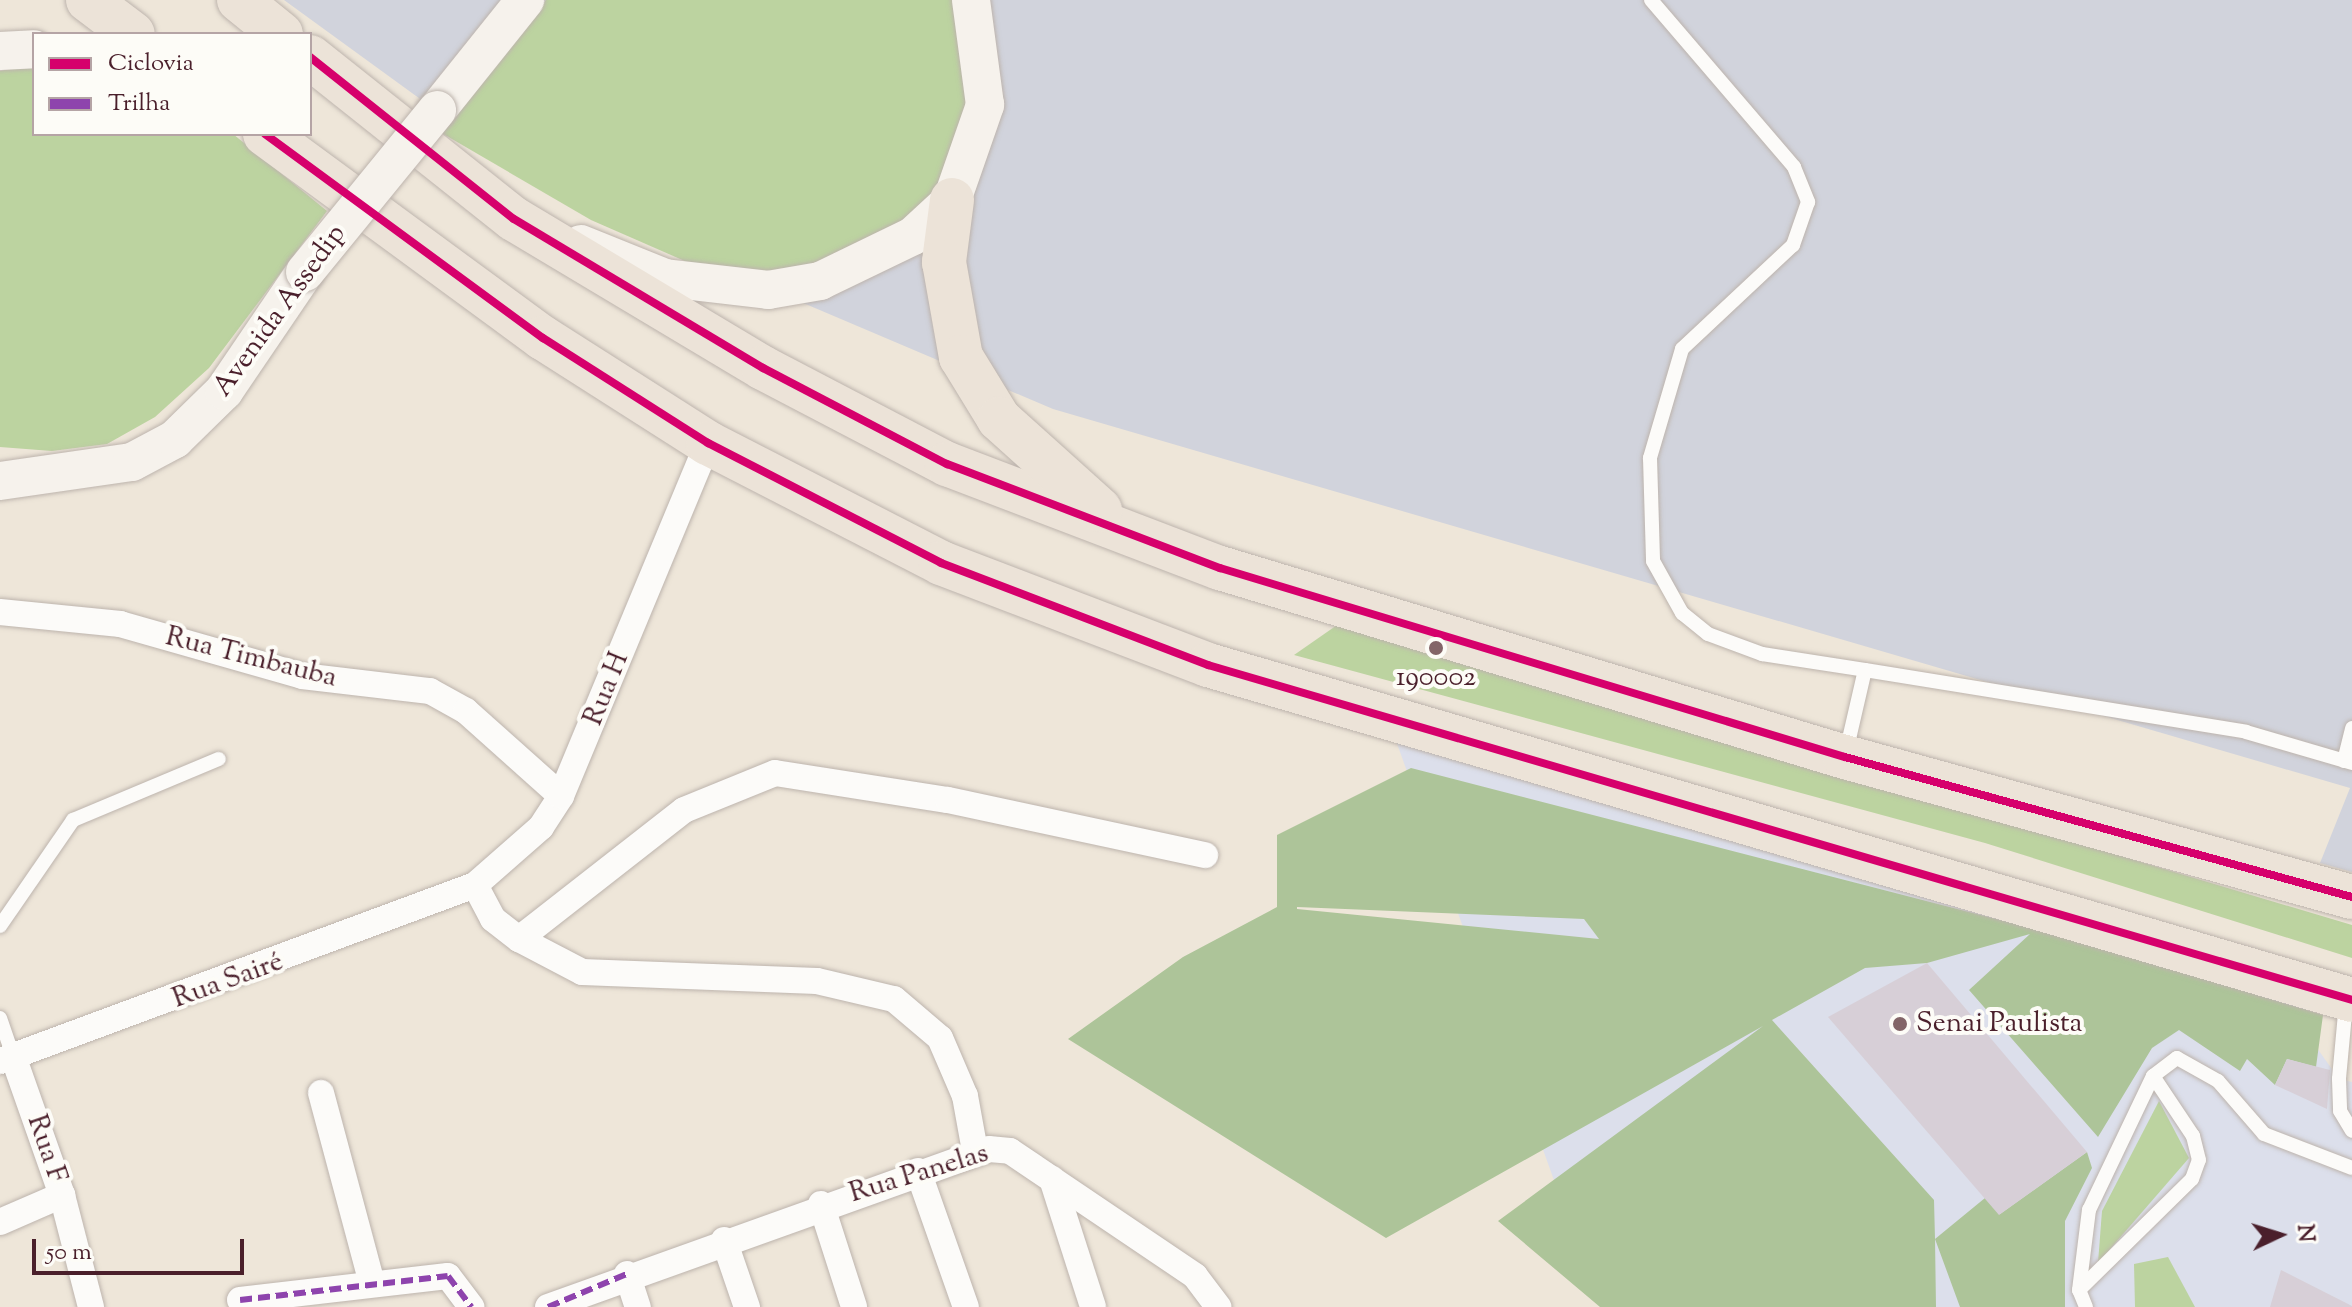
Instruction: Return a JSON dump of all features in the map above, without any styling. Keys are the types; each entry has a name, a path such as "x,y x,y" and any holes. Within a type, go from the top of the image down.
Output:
{"highway":[{"path":"88,0 130,32"},
{"path":"239,0 279,32"},
{"path":"312,59 514,219 763,368 947,464 1133,536 1845,757 2352,897"},
{"path":"268,136 543,338 708,443 941,563 1208,665 2350,999"},
{"path":"952,200 947,312 974,384 1037,458 1133,536"}],"main road":[{"path":"514,219 665,278 768,290 869,263 952,200 985,105 971,0"},
{"name":"Avenida Assedip","path":"0,481 132,462 175,439 224,391 305,272 522,2"},
{"path":"0,51 32,49"}],"street":[{"name":"Rua H","path":"465,892 541,827 561,796 708,443"},
{"name":"Rua Timbauba","path":"0,612 120,624 302,676 439,694 561,796"},
{"path":"519,939 684,810 775,773 948,800 1205,855"},
{"path":"465,892 519,939 582,972 817,981 894,999 940,1038 965,1096 975,1151"},
{"name":"Rua Sairé","path":"7,1058 465,892"},
{"name":"Rua F","path":"7,1058 62,1195 90,1298"},
{"path":"321,1093 372,1283"},
{"name":"Rua Panelas","path":"548,1307 627,1274 975,1151 1010,1151 1195,1276 1218,1307"},
{"path":"918,1171 966,1307"},
{"path":"1052,1179 1093,1307"},
{"path":"0,1222 62,1195"},
{"path":"821,1204 854,1307"},
{"path":"724,1240 747,1307"},
{"path":"627,1274 638,1307"},
{"path":"240,1300 448,1276 471,1307"}],"lane":[{"path":"1651,0 1794,167 1808,202 1793,245 1682,349 1650,458 1653,561 1682,613 1708,634 1762,654 2246,732 2348,762 2352,728"},
{"path":"1845,757 1865,670"},
{"path":"0,926 73,820 219,759"},
{"path":"2350,999 2339,1079 2340,1111 2352,1131"},
{"path":"0,1018 7,1058"},
{"path":"2086,1307 2079,1290 2089,1210 2153,1076 2177,1058 2192,1062 2264,1134 2352,1168"},
{"path":"2339,1079 2352,1070"},
{"path":"2079,1290 2192,1179 2199,1160 2193,1136 2153,1076"}],"shaded area":[{"path":"284,0 2352,0 2352,872 2320,863 2350,788 1053,409 558,199"},
{"name":"Senai Paulista","path":"1395,738 2312,1001 2297,1020 2339,1079 2352,1082 2352,1307 1640,1307 1578,1247"}],"green space":[{"path":"546,0 963,0 969,155 909,222 774,281 719,276 591,220 433,128"},
{"path":"32,64 32,136 235,136 327,211 209,368 155,417 107,444 52,451 0,447 0,71"},
{"path":"1340,623 2352,925 2352,958 1985,843 1294,655"},
{"path":"1411,768 2066,937 2323,1015 2316,1067 2287,1059 2275,1085 2247,1059 2240,1071 2179,1030 2152,1048 2098,1137 1969,990 2030,934 1927,963 1865,968 1772,1020 1934,1200 1936,1307 1600,1307 1498,1221 1763,1026 1386,1238 1068,1039 1183,957 1277,907 1277,835","holes":["1297,907 1584,919 1599,939"]},
{"path":"2159,1101 2189,1158 2098,1263 2102,1211"},
{"path":"2087,1152 2092,1168 2065,1221 2065,1307 1960,1307 1935,1239 1985,1198 2000,1214"},
{"path":"2168,1257 2195,1307 2135,1307 2134,1264"}],"building":[{"path":"1927,963 2087,1152 1999,1215 1828,1017"},
{"path":"2287,1059 2330,1070 2327,1109 2275,1085"},
{"path":"2281,1270 2352,1306 2352,1307 2270,1307"}],"marked path":[{"path":"548,1307 627,1274"},
{"path":"240,1300 448,1276 471,1307"}],"cycle path":[{"path":"312,59 514,219 763,368 947,464 1220,568 1845,757 2352,897"},
{"path":"268,136 543,338 708,443 941,563 1208,665 2352,1000"}],"place":[{"name":"190002","path":"1436,648"},
{"name":"Senai Paulista","path":"1900,1024"}]}
